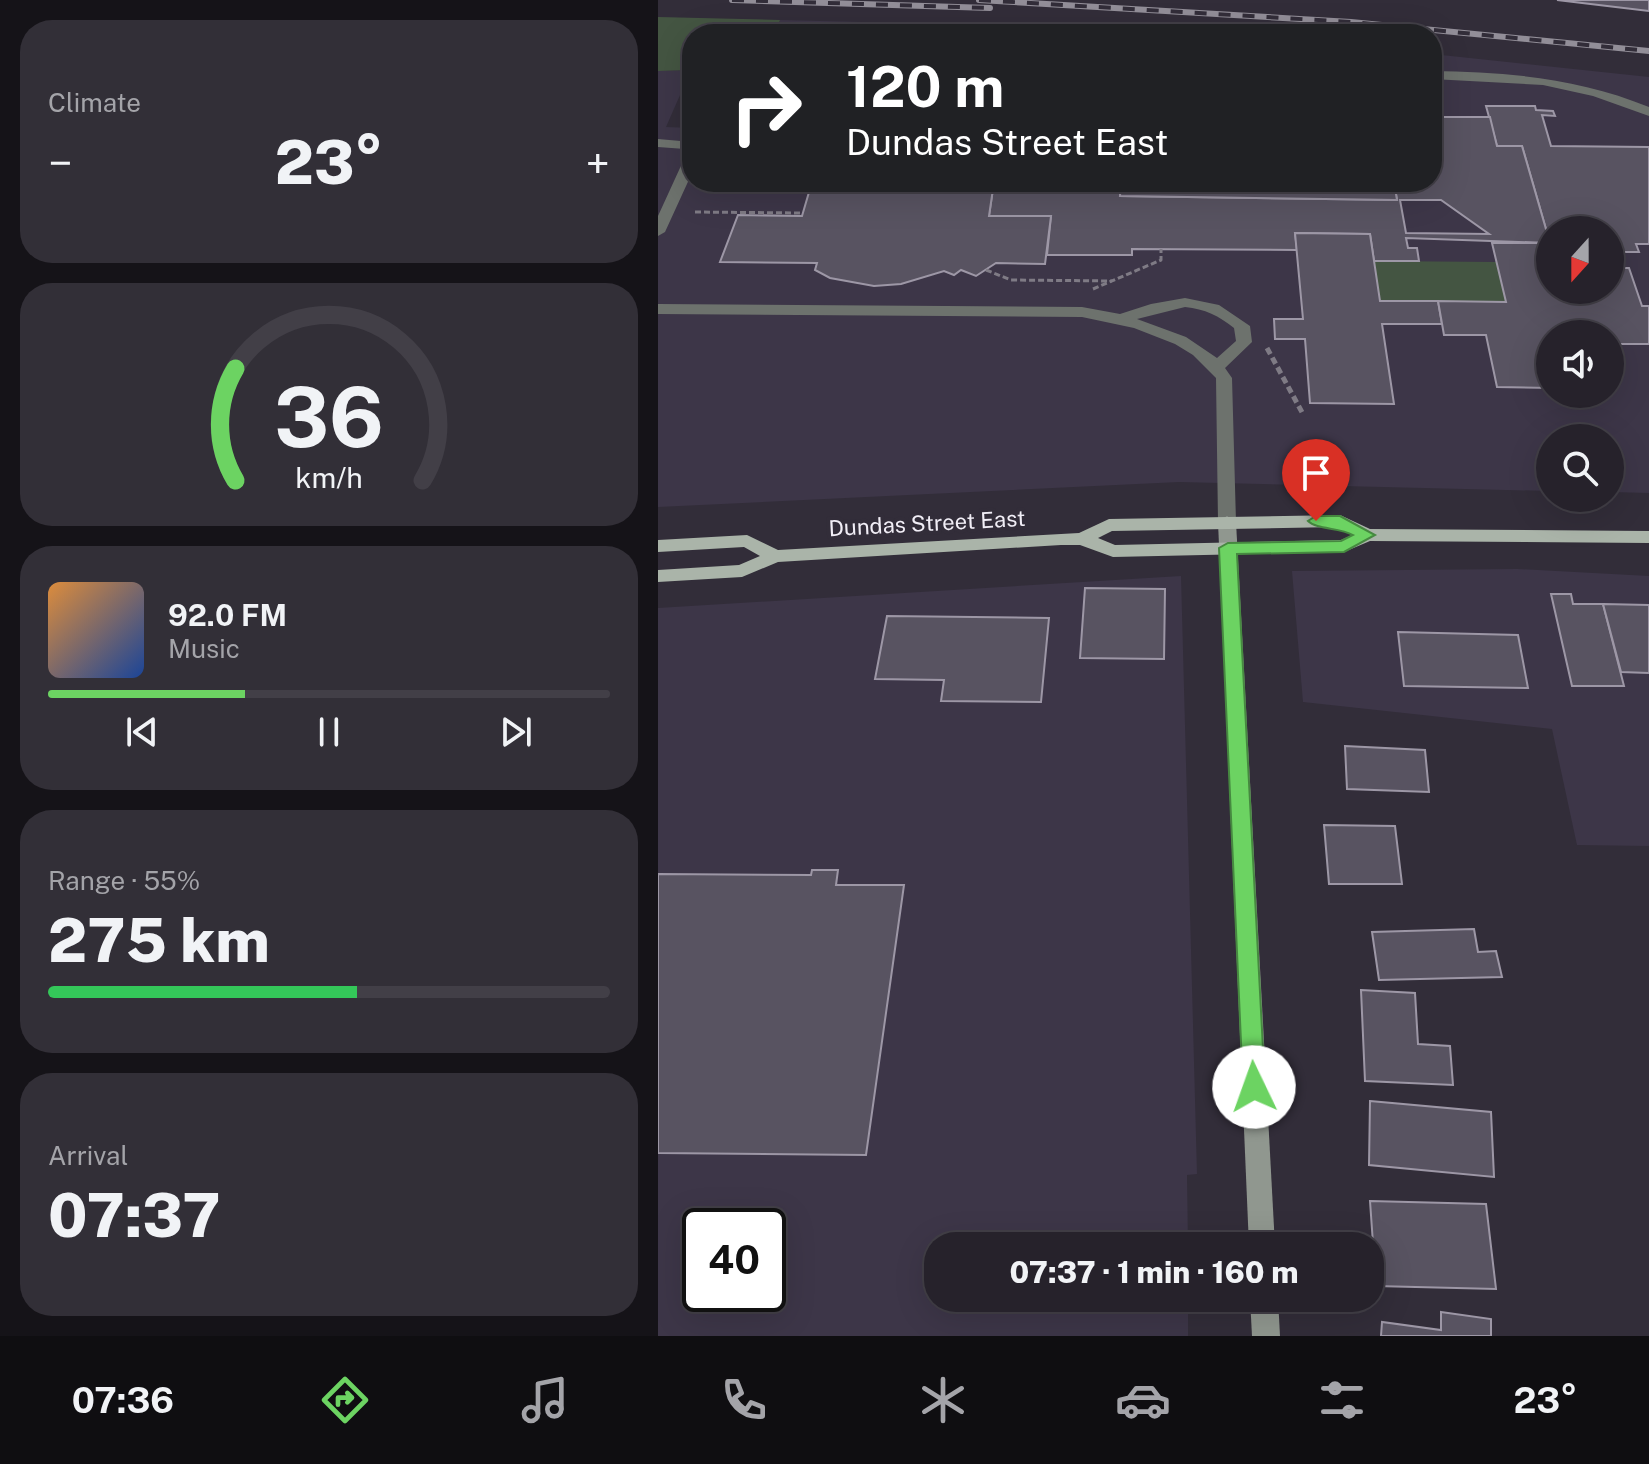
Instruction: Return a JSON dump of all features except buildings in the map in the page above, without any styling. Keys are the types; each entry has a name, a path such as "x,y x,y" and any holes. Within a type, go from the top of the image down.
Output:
{"main road":[{"name":"Dundas Street East","path":"658,576 742,571 775,556 1082,539 1109,525 1340,521 1367,535"},
{"name":"Dundas Street East","path":"1082,539 1113,551 1344,546 1367,535 1649,537"},
{"name":"Dundas Street East","path":"658,546 747,541 775,556"}],"street":[{"path":"1442,75 1498,75 1542,81 1600,93 1649,112"},
{"path":"658,143 682,145"},
{"path":"658,232 682,177"},
{"path":"1125,318 1164,302 1198,303 1225,311 1242,326 1244,342 1218,366"},
{"path":"658,309 1082,312 1125,318 1158,331 1218,366 1224,378 1228,548 1261,1232"},
{"path":"1265,1312 1266,1336"}],"path":[{"path":"666,212 803,213"},
{"path":"1082,312 1084,293 1161,260 1161,249"},
{"path":"986,270 1011,280 1112,281"},
{"path":"1266,339 1267,351 1303,414"}],"shaded area":[{"path":"780,20 946,24 778,24"},
{"path":"1442,55 1649,77 1649,493 1624,492 1624,424 1536,424 1536,491 1179,482 658,507 658,71 682,70 682,91 666,127 682,128 682,192 1442,192"},
{"path":"1517,569 1649,576 1649,846 1577,845 1552,729 1303,702 1292,571"},
{"path":"1181,576 1197,1174 1187,1175 1188,1232 924,1232 924,1312 1188,1312 1188,1336 658,1336 658,608"}],"green space":[{"path":"658,17 780,20 778,24 682,24 682,70 658,71"},
{"path":"1374,261 1496,262 1506,302 1380,301"}],"railway":[{"path":"732,0 990,8"},
{"path":"979,0 1372,24"},
{"path":"1442,31 1649,51"}],"route":[{"path":"1254,1087 1228,548 1344,546 1367,535 1340,521 1316,521"}]}
